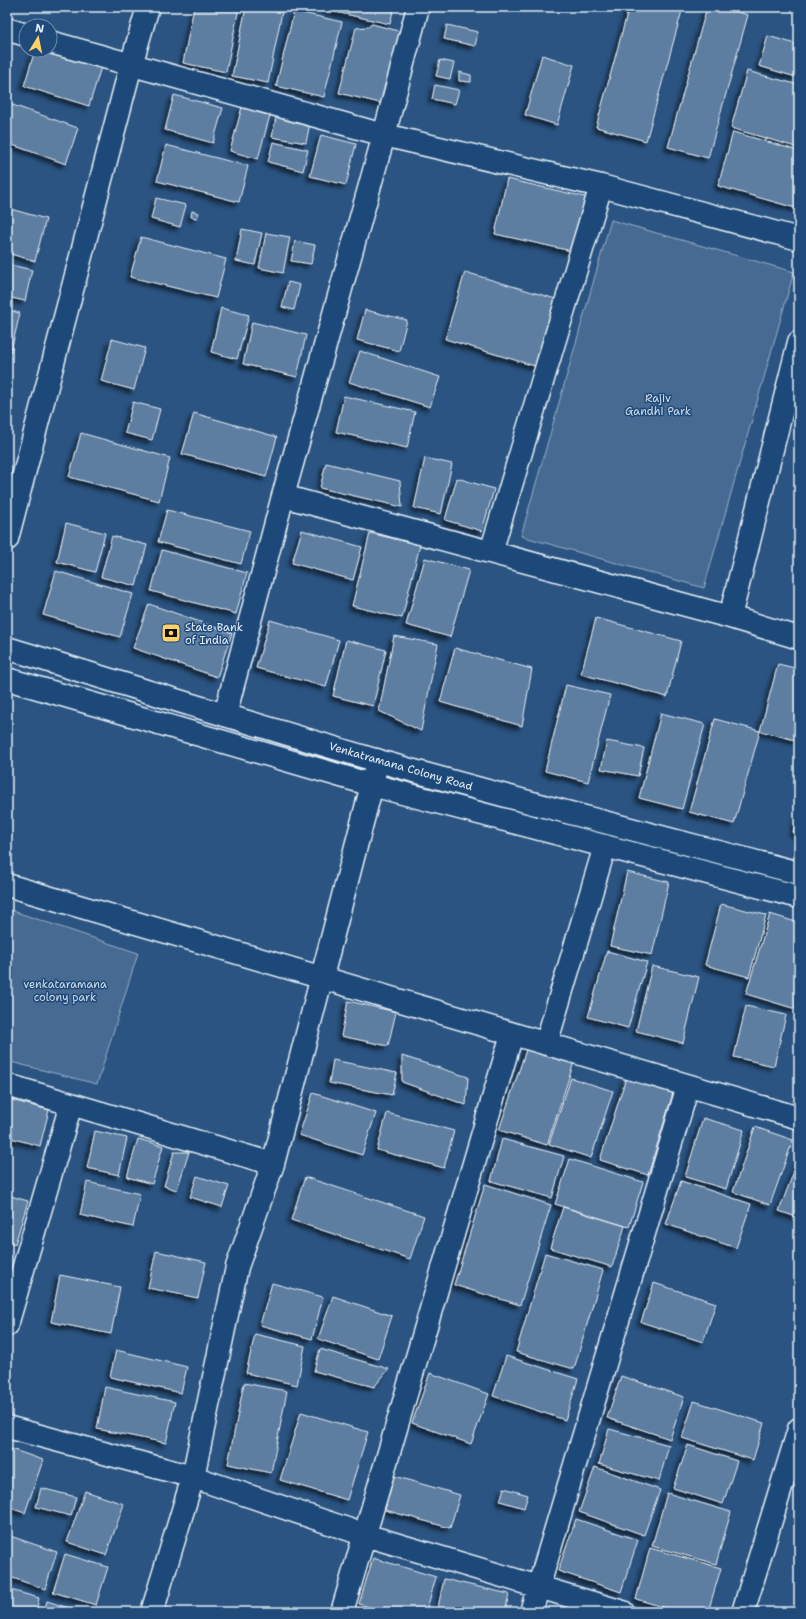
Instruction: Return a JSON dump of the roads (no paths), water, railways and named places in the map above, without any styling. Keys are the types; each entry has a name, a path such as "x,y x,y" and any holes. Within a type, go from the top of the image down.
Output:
{"street":[{"path":"7,539 131,65 148,7"},
{"path":"225,716 283,496 384,135 418,7"},
{"path":"7,29 18,32"},
{"path":"58,44 384,135 600,186 799,239"},
{"path":"491,552 600,186"},
{"path":"730,617 799,342"},
{"path":"283,496 730,617 799,638"},
{"name":"Venkatramana Colony Road","path":"7,648 225,716 377,760 799,873"},
{"path":"7,679 372,785 799,897"},
{"path":"152,1612 193,1477 237,1267 273,1164 372,785 377,760"},
{"path":"546,1044 605,846"},
{"path":"7,885 799,1118"},
{"path":"342,1612 512,1034"},
{"path":"7,1085 273,1164"},
{"path":"530,1612 688,1086"},
{"path":"7,1325 71,1104"},
{"path":"7,1427 193,1477 365,1535 623,1612"},
{"path":"742,1612 799,1429"}],"place":[{"name":"State Bank of India","path":"171,633"}],"park label":[{"name":"Rajiv Gandhi Park","path":"658,404"},
{"name":"venkataramana colony park","path":"65,990"}]}
